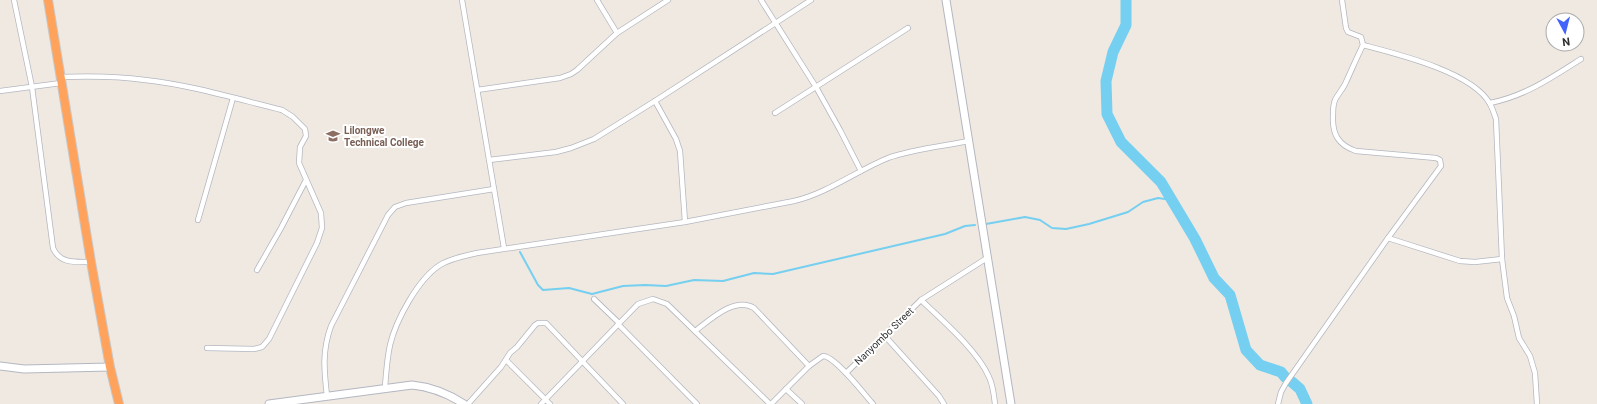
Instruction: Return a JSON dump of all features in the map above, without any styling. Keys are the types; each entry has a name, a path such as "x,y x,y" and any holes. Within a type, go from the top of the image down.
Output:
{"highway":[{"path":"48,0 90,262 110,367 119,404"}],"street":[{"path":"14,0 32,87 53,248 56,255 62,260 71,262 90,262"},
{"path":"462,0 504,248"},
{"path":"597,0 617,33"},
{"path":"477,90 566,76 577,70 617,33 668,0"},
{"path":"761,0 816,87 861,171"},
{"path":"489,160 520,157 571,148 594,139 811,0"},
{"path":"946,0 1011,404"},
{"path":"1278,404 1281,392 1286,383 1388,238 1441,168 1442,164 1440,160 1436,158 1356,151 1346,147 1338,141 1335,134 1333,119 1334,104 1343,89 1353,63 1363,45 1361,37 1348,32 1346,28 1342,0"},
{"path":"775,113 908,28"},
{"path":"1363,45 1417,60 1464,79 1490,103 1496,119 1502,259 1507,298 1514,316 1519,338 1530,356 1535,373 1537,404"},
{"path":"1490,103 1506,100 1538,87 1581,59"},
{"path":"0,92 88,76 146,80 201,90 282,110 293,116 305,129 306,136 301,143 298,159 300,168 321,213 322,221 320,235 269,339 262,346 254,349 208,348"},
{"path":"198,220 233,98"},
{"path":"655,101 676,139 680,151 685,222"},
{"path":"385,387 387,361 394,335 412,297 425,279 439,265 451,259 504,248 685,222 809,198 861,171 896,156 969,141"},
{"path":"256,270 281,228 306,180"},
{"path":"327,396 324,364 326,344 330,330 388,215 395,208 406,203 494,188"},
{"path":"1388,238 1460,261 1475,262 1502,259"},
{"name":"Nanyombo Street","path":"770,404 819,357 829,357 846,373 921,300 987,258"},
{"path":"594,298 697,404"},
{"path":"541,404 638,304 653,299 667,304 770,404"},
{"path":"921,300 972,351 985,368 990,378 995,404"},
{"path":"695,331 730,308 740,304 749,305 754,308 809,366"},
{"path":"468,404 535,325 542,322 546,323 623,404"},
{"path":"884,335 939,396 944,404"},
{"path":"506,360 550,404"},
{"path":"0,366 44,370 110,367"},
{"path":"846,373 873,404"},
{"path":"269,404 385,387 412,385 424,386 444,392 464,404"},
{"path":"786,389 802,404"}],"waterway":[{"path":"1126,0 1126,25 1113,52 1106,81 1107,114 1121,142 1161,182 1195,239 1214,278 1230,295 1246,350 1260,365 1281,372 1285,377"},
{"path":"986,224 1025,217 1040,220 1052,228 1066,229 1089,224 1128,212 1143,202 1158,198 1172,200"},
{"path":"520,252 538,285 543,290 569,288 592,294 623,286 666,286 694,280 723,281 754,273 773,274 945,234 965,226 975,225"},
{"path":"1292,382 1300,389 1307,404"}],"place":[{"name":"Lilongwe Technical College","path":"333,136"}]}
